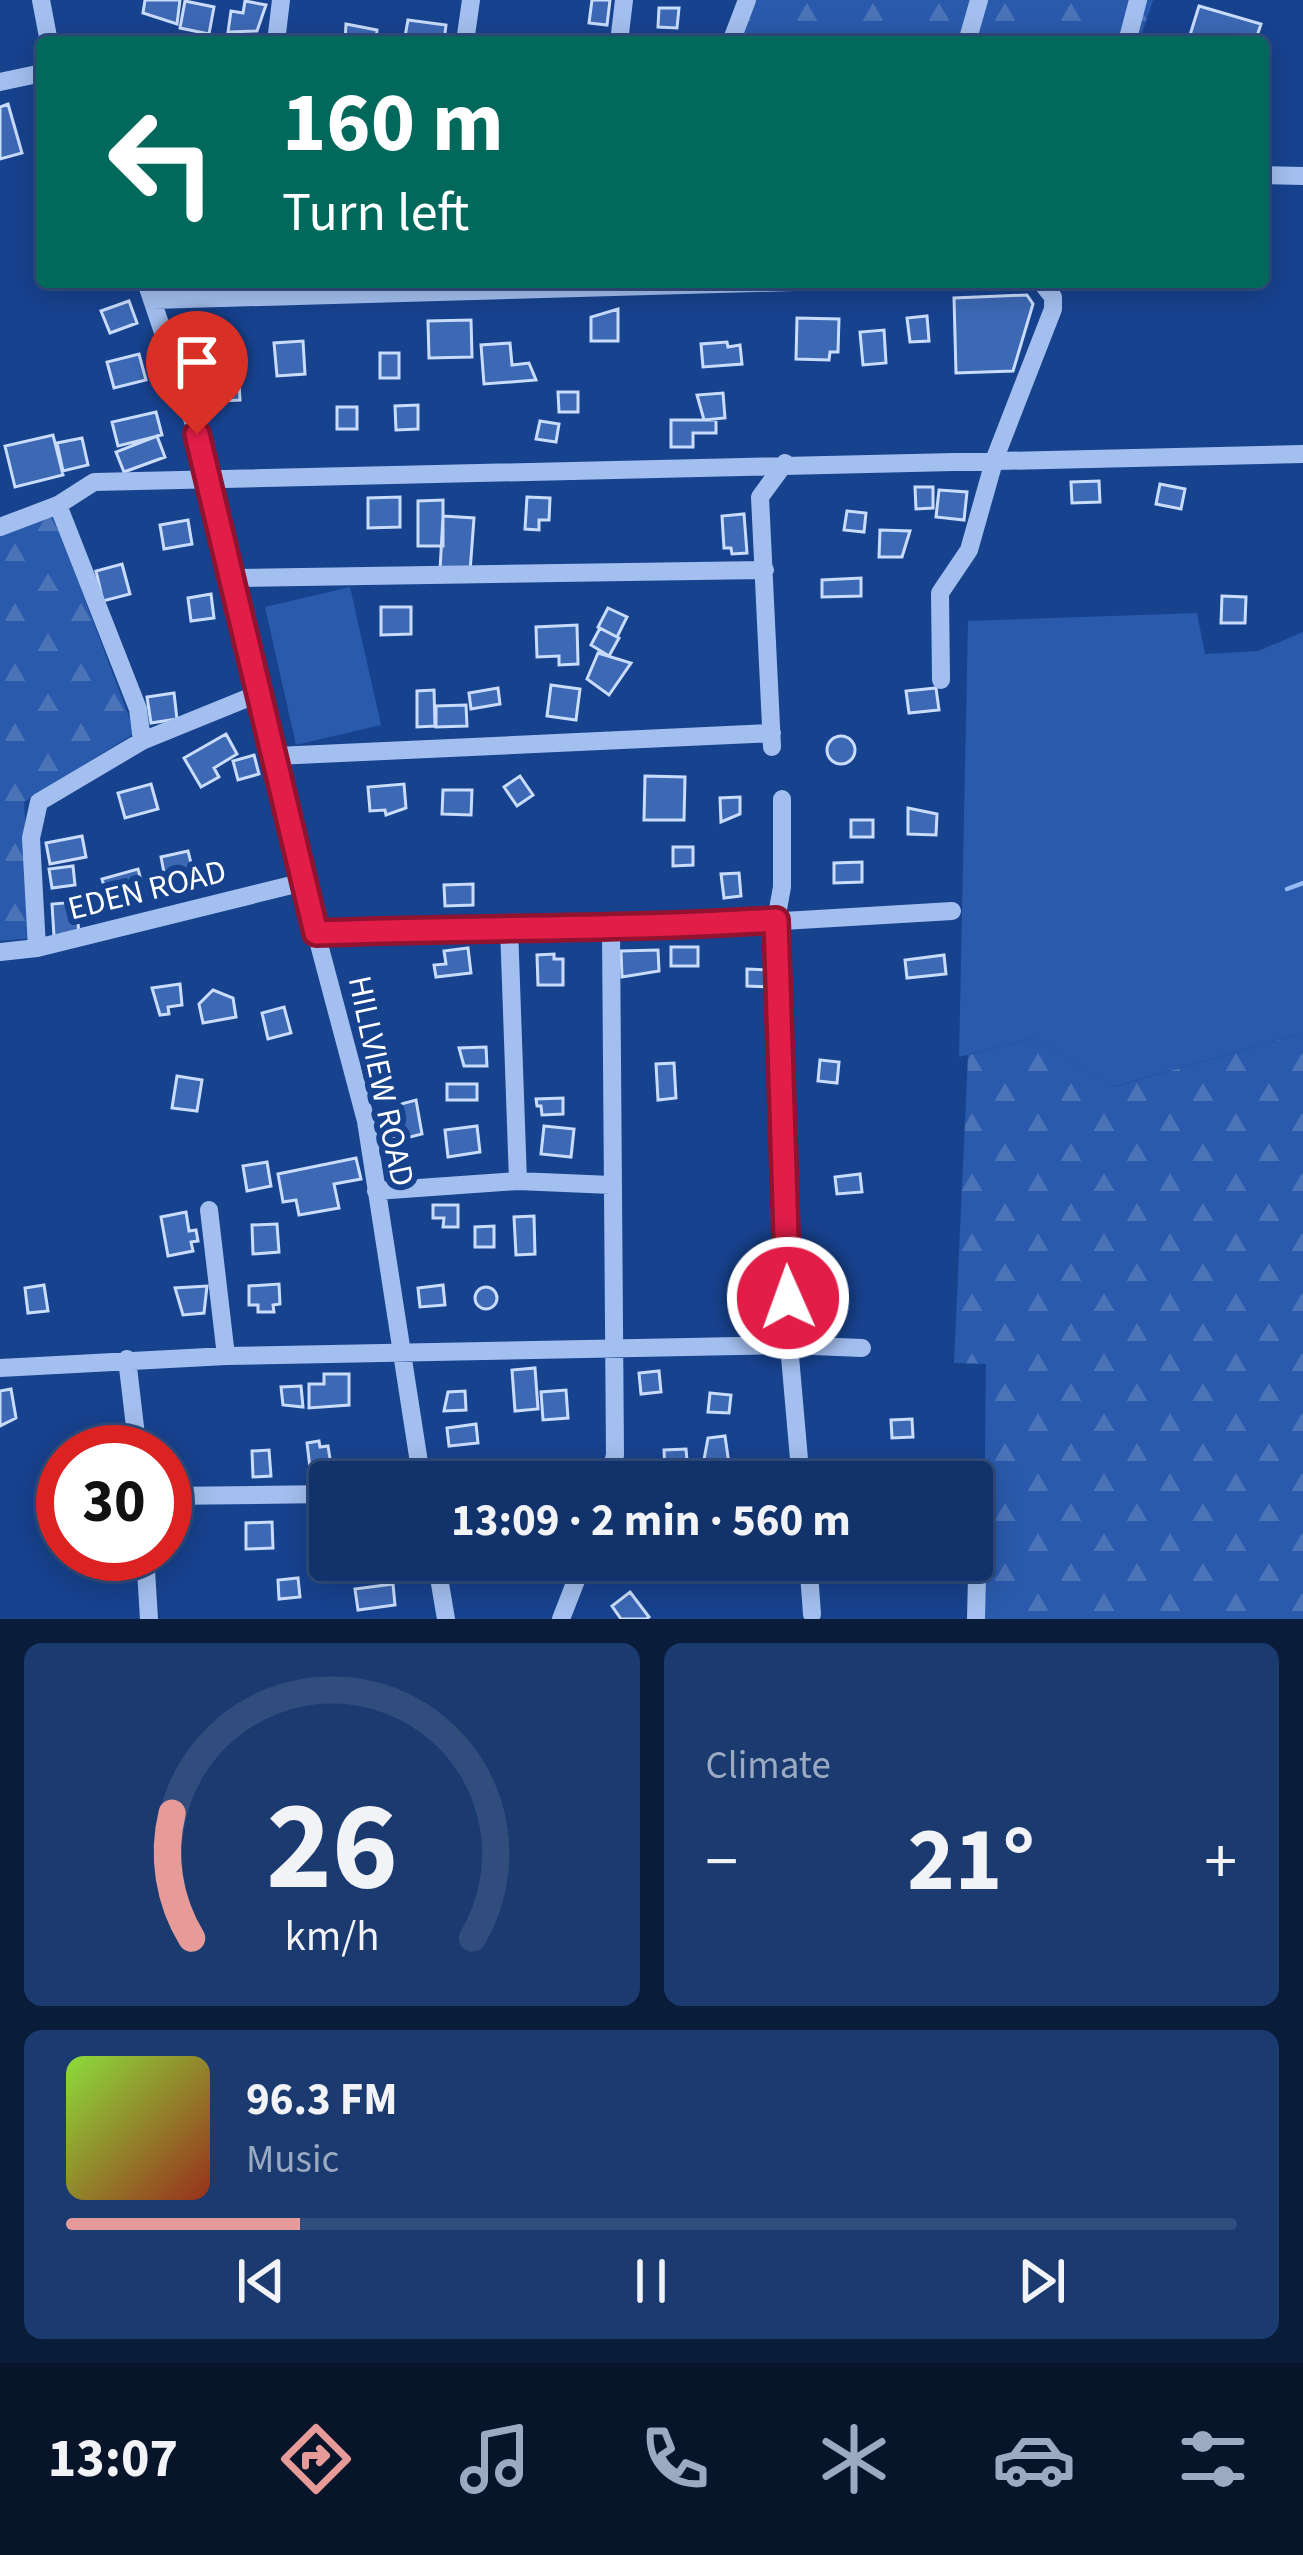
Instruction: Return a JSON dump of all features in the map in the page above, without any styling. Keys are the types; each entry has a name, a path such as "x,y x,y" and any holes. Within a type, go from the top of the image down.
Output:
{"street":[{"path":"41,0 48,36"},
{"path":"277,36 281,0"},
{"path":"466,36 471,0"},
{"path":"620,36 624,0"},
{"path":"732,36 747,0"},
{"path":"969,36 979,0"},
{"path":"1129,36 1138,0"},
{"path":"0,82 36,75"},
{"path":"1269,175 1303,176"},
{"path":"150,291 345,299 423,288"},
{"path":"941,680 940,593 969,550 995,458 1053,309 1053,297 1046,288"},
{"name":"HILLVIEW ROAD","path":"150,291 212,478 308,881 316,933 366,1120 398,1354 418,1461"},
{"path":"0,526 58,505 94,482 1303,454"},
{"path":"276,756 772,740 760,496 785,463"},
{"path":"58,505 138,710 142,741"},
{"path":"234,578 765,570"},
{"path":"38,948 32,816 50,792 142,741 260,693"},
{"path":"782,799 782,887 776,920 789,1345 799,1461"},
{"name":"EDEN ROAD","path":"0,952 38,948 308,881"},
{"path":"316,933 509,927 611,931 952,911"},
{"path":"509,927 518,1180"},
{"path":"611,931 613,1461"},
{"path":"376,1191 518,1180 611,1186"},
{"path":"209,1210 226,1356"},
{"path":"0,1368 226,1356 789,1345 862,1348"},
{"path":"127,1359 135,1425"},
{"path":"192,1496 309,1494"},
{"path":"147,1581 149,1619"},
{"path":"440,1581 446,1619"},
{"path":"561,1619 576,1581"},
{"path":"810,1581 812,1614"},
{"path":"976,1619 977,1581"}],"green space":[{"path":"751,0 1153,0 1141,36 739,36"},
{"path":"52,512 135,733 24,802 32,938 0,941 0,527"},
{"path":"350,587 381,725 296,745 265,607"},
{"path":"1197,613 1205,654 1258,651 1303,632 1303,1033 1112,1087 1034,1038 959,1057 968,621"},
{"path":"1303,1033 1303,1619 983,1619 983,1581 993,1581 993,1461 985,1461 986,1364 954,1363 968,1055 1034,1038 1113,1087"}],"building":[{"path":"145,0 180,0 177,24 143,13"},
{"path":"592,0 610,0 607,25 589,23"},
{"path":"185,1 214,7 209,34 180,28"},
{"path":"245,1 266,5 257,31 228,32 231,11 243,13"},
{"path":"1199,6 1261,24 1257,36 1190,35"},
{"path":"659,8 679,8 677,28 658,27"},
{"path":"408,20 446,25 445,36 405,36"},
{"path":"346,24 377,30 376,36 345,36"},
{"path":"8,104 22,153 0,159 0,107"},
{"path":"1027,295 1033,304 1013,371 956,373 954,298"},
{"path":"129,301 137,323 110,333 101,311"},
{"path":"618,309 618,341 591,341 591,317"},
{"path":"927,316 929,341 910,342 907,318"},
{"path":"797,318 839,319 838,352 830,352 829,360 796,359"},
{"path":"471,320 472,357 429,358 428,321"},
{"path":"884,330 886,363 863,365 860,332"},
{"path":"223,333 228,367 198,372 193,337"},
{"path":"303,341 305,374 277,376 274,343"},
{"path":"727,342 728,347 740,345 742,364 703,367 701,344"},
{"path":"510,343 512,365 529,363 536,380 484,384 481,345"},
{"path":"380,353 399,353 399,378 380,378"},
{"path":"139,354 146,380 114,388 107,362"},
{"path":"239,381 240,400 219,401 218,382"},
{"path":"558,392 578,392 578,412 559,412"},
{"path":"723,393 725,418 704,420 697,395"},
{"path":"418,405 418,429 396,430 395,406"},
{"path":"337,407 357,407 357,429 337,429"},
{"path":"156,412 162,435 118,446 112,422"},
{"path":"671,420 716,420 716,433 693,433 693,447 671,447"},
{"path":"540,421 559,424 556,442 536,439"},
{"path":"53,435 63,475 15,487 5,446"},
{"path":"157,436 165,457 124,472 116,452"},
{"path":"82,438 88,465 63,471 57,443"},
{"path":"1099,481 1100,502 1072,503 1071,482"},
{"path":"1160,484 1185,489 1181,509 1156,504"},
{"path":"915,487 933,487 933,508 916,509"},
{"path":"939,490 967,492 964,520 936,517"},
{"path":"400,497 400,527 368,528 368,498"},
{"path":"527,497 550,498 549,520 539,520 539,530 525,529"},
{"path":"443,500 443,546 418,546 418,501"},
{"path":"847,511 866,513 864,532 844,530"},
{"path":"744,514 747,553 732,554 731,548 724,548 722,516"},
{"path":"443,516 474,518 470,572 440,570"},
{"path":"188,520 192,544 164,549 160,525"},
{"path":"880,530 910,531 902,557 879,557"},
{"path":"122,564 130,594 103,601 96,571"},
{"path":"861,578 861,596 822,597 822,580"},
{"path":"211,594 214,618 191,621 188,598"},
{"path":"1222,596 1246,597 1245,623 1221,623"},
{"path":"381,607 411,607 411,634 381,635"},
{"path":"608,608 627,617 617,637 598,627"},
{"path":"577,625 578,664 559,665 559,656 537,657 536,627"},
{"path":"600,628 619,638 609,656 591,645"},
{"path":"598,653 631,663 609,695 587,679"},
{"path":"551,685 580,689 576,720 547,716"},
{"path":"498,688 500,704 471,709 469,693"},
{"path":"936,688 939,710 909,713 906,691"},
{"path":"434,690 435,726 417,727 417,691"},
{"path":"174,693 177,719 151,723 147,697"},
{"path":"466,705 467,726 436,727 436,706"},
{"path":"226,734 237,754 214,768 219,777 201,787 184,758"},
{"path":"841,736 851,740 855,750 851,760 841,764 831,760 827,750 831,740"},
{"path":"254,755 259,774 238,780 233,761"},
{"path":"520,776 533,795 517,806 504,787"},
{"path":"645,776 685,777 684,820 644,820"},
{"path":"151,784 158,809 125,818 118,793"},
{"path":"404,784 406,808 386,815 385,810 370,811 368,787"},
{"path":"443,790 472,790 471,815 442,814"},
{"path":"740,797 740,814 721,822 720,798"},
{"path":"908,808 937,814 936,835 908,834"},
{"path":"851,820 873,820 873,837 851,837"},
{"path":"82,836 86,857 50,864 46,843"},
{"path":"673,847 693,847 693,865 673,866"},
{"path":"188,851 193,871 165,878 161,857"},
{"path":"862,862 862,882 834,883 834,863"},
{"path":"73,866 75,885 52,888 49,869"},
{"path":"138,869 145,895 110,906 102,879"},
{"path":"739,873 741,896 724,898 721,874"},
{"path":"473,884 473,905 445,906 444,885"},
{"path":"96,888 109,909 84,916 77,894"},
{"path":"76,902 79,934 54,936 52,904"},
{"path":"671,947 698,947 698,966 671,966"},
{"path":"468,948 471,973 436,977 434,965 446,964 444,951"},
{"path":"658,950 659,971 622,977 621,951"},
{"path":"554,954 554,959 563,959 563,985 538,985 537,955"},
{"path":"944,955 946,974 907,978 905,960"},
{"path":"747,969 771,970 771,987 747,986"},
{"path":"180,984 182,1005 168,1007 169,1014 160,1015 152,988"},
{"path":"213,990 233,998 236,1017 203,1023 199,1004"},
{"path":"284,1007 291,1033 268,1039 262,1013"},
{"path":"486,1047 487,1066 464,1066 459,1048"},
{"path":"820,1060 839,1062 837,1083 818,1081"},
{"path":"674,1063 676,1098 658,1100 656,1064"},
{"path":"177,1076 202,1080 197,1111 172,1108"},
{"path":"447,1084 477,1084 477,1100 447,1100"},
{"path":"563,1098 563,1114 542,1115 537,1106 536,1099"},
{"path":"416,1100 422,1134 395,1141 386,1108"},
{"path":"477,1126 480,1152 448,1157 445,1130"},
{"path":"544,1126 574,1129 571,1157 541,1154"},
{"path":"356,1158 361,1179 334,1184 339,1208 299,1215 296,1200 283,1202 278,1174"},
{"path":"267,1162 271,1186 247,1191 243,1166"},
{"path":"860,1174 862,1192 837,1194 835,1177"},
{"path":"433,1205 458,1205 458,1227 443,1227 444,1218 433,1218"},
{"path":"186,1212 189,1231 196,1230 198,1241 191,1242 193,1251 168,1256 161,1217"},
{"path":"534,1216 535,1254 516,1255 514,1217"},
{"path":"277,1224 279,1252 253,1254 252,1225"},
{"path":"494,1226 494,1247 475,1247 475,1227"},
{"path":"741,1270 761,1271 760,1287 739,1292"},
{"path":"279,1284 280,1304 273,1305 274,1312 258,1312 258,1305 249,1305 249,1286"},
{"path":"44,1285 48,1311 28,1313 25,1288"},
{"path":"443,1285 445,1305 420,1307 418,1288"},
{"path":"207,1286 204,1313 183,1315 175,1288"},
{"path":"486,1287 497,1298 486,1309 475,1298"},
{"path":"535,1368 538,1409 515,1411 512,1370"},
{"path":"659,1371 661,1392 641,1394 639,1373"},
{"path":"324,1374 349,1374 349,1405 309,1408 309,1384 324,1384"},
{"path":"301,1386 303,1407 283,1405 281,1387"},
{"path":"11,1389 16,1418 0,1426 0,1391"},
{"path":"566,1390 568,1418 543,1420 541,1392"},
{"path":"465,1391 466,1410 444,1411 448,1392"},
{"path":"710,1393 731,1395 729,1413 708,1412"},
{"path":"912,1419 913,1437 892,1438 891,1420"},
{"path":"476,1424 478,1443 449,1446 447,1428"},
{"path":"725,1436 729,1461 704,1461 708,1438"},
{"path":"319,1441 320,1447 328,1446 330,1461 309,1461 307,1443"},
{"path":"686,1449 687,1461 664,1461 664,1450"},
{"path":"269,1450 271,1476 253,1477 252,1451"},
{"path":"272,1522 273,1548 246,1549 246,1523"},
{"path":"298,1578 300,1597 279,1599 278,1580"},
{"path":"393,1584 395,1605 358,1610 355,1589"},
{"path":"630,1592 649,1617 621,1619 612,1606"}],"waterway":[{"path":"1287,889 1303,883"}],"route":[{"path":"197,434 212,478 308,881 316,933 509,927 611,931 776,920 788,1298"}]}
